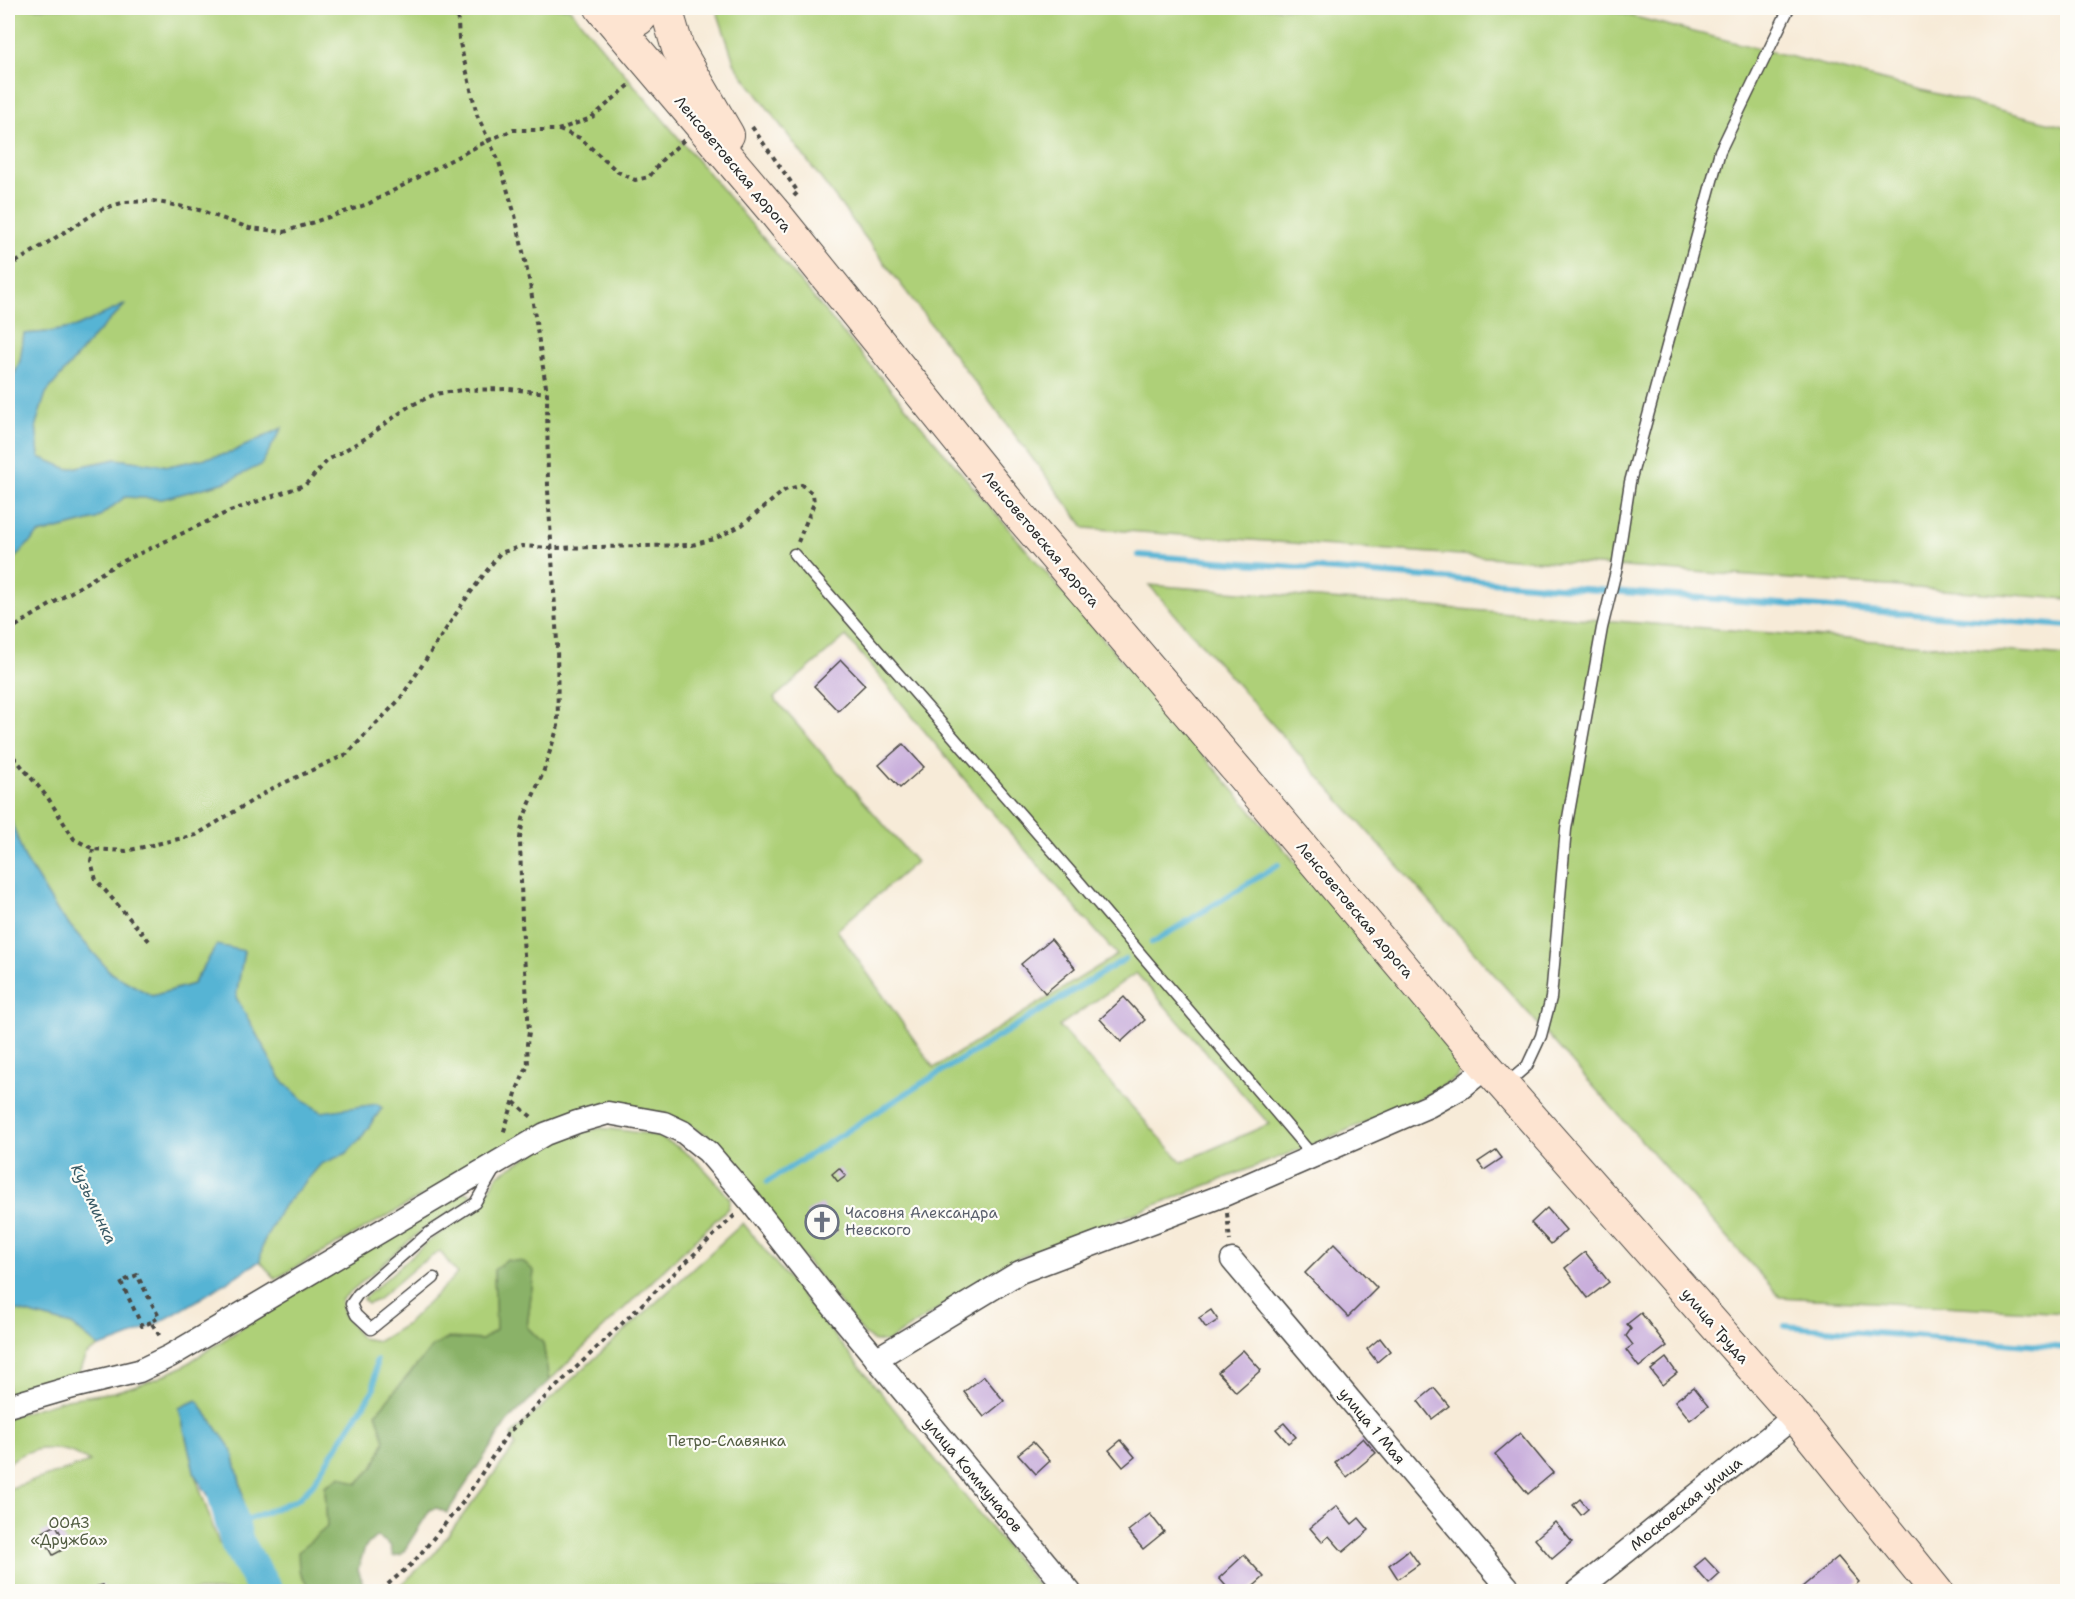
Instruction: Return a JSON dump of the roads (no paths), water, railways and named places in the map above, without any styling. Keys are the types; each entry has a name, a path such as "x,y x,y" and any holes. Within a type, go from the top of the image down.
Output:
{"street":[{"path":"603,10 618,18 639,19 649,8"},
{"path":"666,8 678,49 775,213"},
{"name":"Ленсоветовская дорога","path":"603,10 775,213 1014,509 1499,1073"},
{"path":"876,1359 1020,1272 1224,1195 1499,1073"},
{"name":"улица Труда","path":"1499,1073 1795,1416 1937,1592"},
{"name":"улица Коммунаров","path":"8,1406 72,1387 139,1371 171,1356 545,1134 608,1113 664,1123 683,1132 708,1152 1070,1592"},
{"name":"улица 1 Мая","path":"1231,1253 1512,1592"},
{"name":"Московская улица","path":"1576,1592 1795,1416"}],"lane":[{"path":"1499,1073 1527,1066 1541,1036 1551,998 1566,829 1602,628 1617,567 1630,482 1720,151 1789,8"},
{"path":"794,554 1313,1156"},
{"path":"434,1278 371,1329 356,1315 351,1305 358,1293 427,1234 475,1203 499,1161"},
{"path":"8,1588 11,1592"}],"water":[{"path":"126,304 94,336 46,393 36,424 39,457 68,469 116,459 169,466 230,453 282,428 261,465 226,482 162,499 125,497 96,519 38,534 8,565 8,390 20,361 24,334 76,327"},
{"path":"8,812 24,857 58,912 111,973 152,996 193,984 217,945 244,951 236,997 281,1079 305,1102 322,1112 377,1104 382,1108 361,1138 347,1153 321,1164 281,1209 263,1243 260,1261 162,1321 99,1347 72,1325 8,1308"},
{"path":"197,1400 232,1450 244,1504 238,1522 237,1542 227,1532 217,1509 195,1475 179,1408"}],"waterway":[{"path":"1139,555 2068,626"},
{"path":"1152,943 1278,865"},
{"path":"767,1182 1125,959"},
{"path":"1785,1326 2068,1348"},
{"path":"234,1529 242,1522 298,1499 312,1485 374,1389 376,1361"},
{"name":"Кузьминка","path":"225,1496 237,1542 266,1592"}],"place":[{"name":"Часовня Александра Невского","path":"822,1222"}],"park label":[{"name":"Петро-Славянка","path":"727,1441"},
{"name":"ООАЗ «Дружба»","path":"69,1532"}]}
